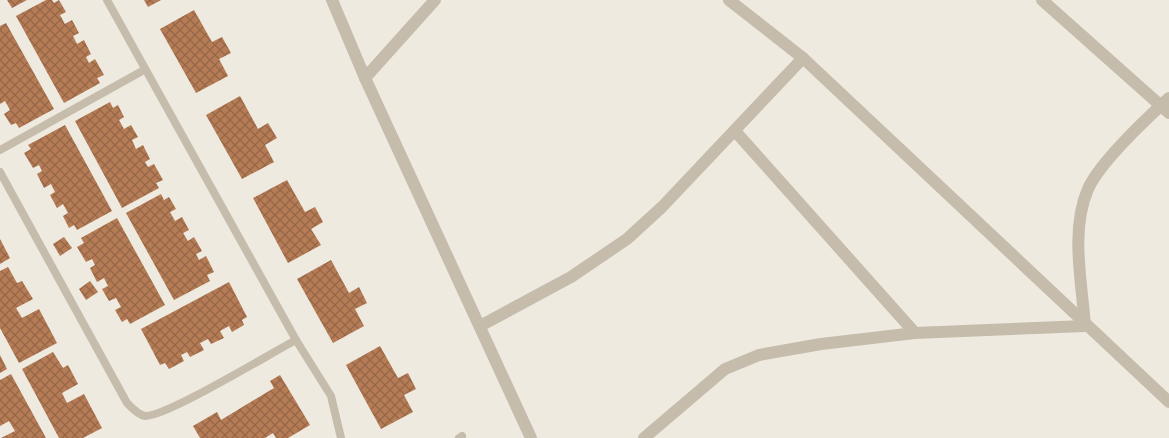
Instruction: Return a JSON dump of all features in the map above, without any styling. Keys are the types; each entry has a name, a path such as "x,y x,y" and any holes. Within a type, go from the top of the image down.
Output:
{"street":[{"path":"332,0 365,78 531,438"},
{"path":"365,78 435,0"},
{"path":"729,0 803,58 1085,326 1169,402"},
{"path":"1042,0 1167,105 1124,142 1087,190 1080,222 1079,239 1085,326"},
{"path":"480,326 571,277 627,239 662,207 803,58"},
{"path":"735,131 915,333"},
{"path":"644,438 725,369 759,355 821,344 915,333 1085,326"}],"lane":[{"path":"107,0 144,70 296,340 331,396 341,438"},
{"path":"0,150 144,70"},
{"path":"0,172 127,403 139,414 146,416 174,406 296,340"}],"building":[{"path":"7,0 27,0 12,8"},
{"path":"46,0 52,0 54,3 59,0 66,12 60,15 65,24 72,20 79,33 73,36 77,44 84,40 91,54 86,57 89,63 95,59 104,75 97,78 100,83 64,103 16,16"},
{"path":"144,0 161,0 148,7"},
{"path":"194,10 212,42 222,37 231,53 219,59 228,76 196,93 160,29"},
{"path":"6,23 54,109 19,128 16,123 11,125 4,114 10,110 5,101 0,104 0,26"},
{"path":"240,96 258,129 268,123 277,138 265,145 274,162 242,179 206,115"},
{"path":"110,102 113,108 118,105 124,117 119,120 124,129 131,125 138,137 132,140 136,149 143,145 150,159 145,162 148,167 154,164 163,180 156,183 159,188 122,208 75,121"},
{"path":"65,125 112,211 77,230 74,225 69,228 63,216 68,213 63,204 57,208 50,195 55,192 51,184 44,188 37,174 42,171 39,165 33,168 24,153 31,149 28,145"},
{"path":"287,180 305,212 315,207 323,222 311,229 321,245 288,263 253,198"},
{"path":"161,194 164,200 169,197 176,209 170,212 175,221 182,217 189,230 183,233 188,241 194,237 202,251 196,254 199,260 206,256 214,272 207,275 210,281 174,300 126,213"},
{"path":"117,218 165,305 130,324 127,319 122,322 115,310 121,307 116,298 109,301 102,289 108,286 104,278 97,282 90,268 95,265 92,259 86,262 77,247 84,243 81,238"},
{"path":"64,237 72,248 60,256 53,244"},
{"path":"0,239 10,258 0,264"},
{"path":"331,260 349,293 359,287 367,303 355,309 364,326 333,343 297,279"},
{"path":"8,267 17,283 22,281 33,299 16,308 22,318 39,309 57,343 19,363 0,328 0,271"},
{"path":"90,281 98,292 86,300 79,289"},
{"path":"229,282 247,317 242,320 244,325 232,332 229,326 220,331 224,338 211,344 208,339 200,343 204,350 190,357 187,352 181,355 184,361 169,369 165,363 160,365 141,329"},
{"path":"380,346 398,378 408,373 416,389 404,395 413,412 381,429 346,365"},
{"path":"53,352 63,368 68,365 78,384 62,393 67,403 84,394 102,428 83,438 59,438 22,369"},
{"path":"0,355 7,369 0,373"},
{"path":"11,374 46,438 1,438 15,431 9,421 0,426 0,380"},
{"path":"280,375 310,425 288,438 276,438 273,433 265,438 200,438 193,426 217,412 221,420 274,388 270,381"}]}
